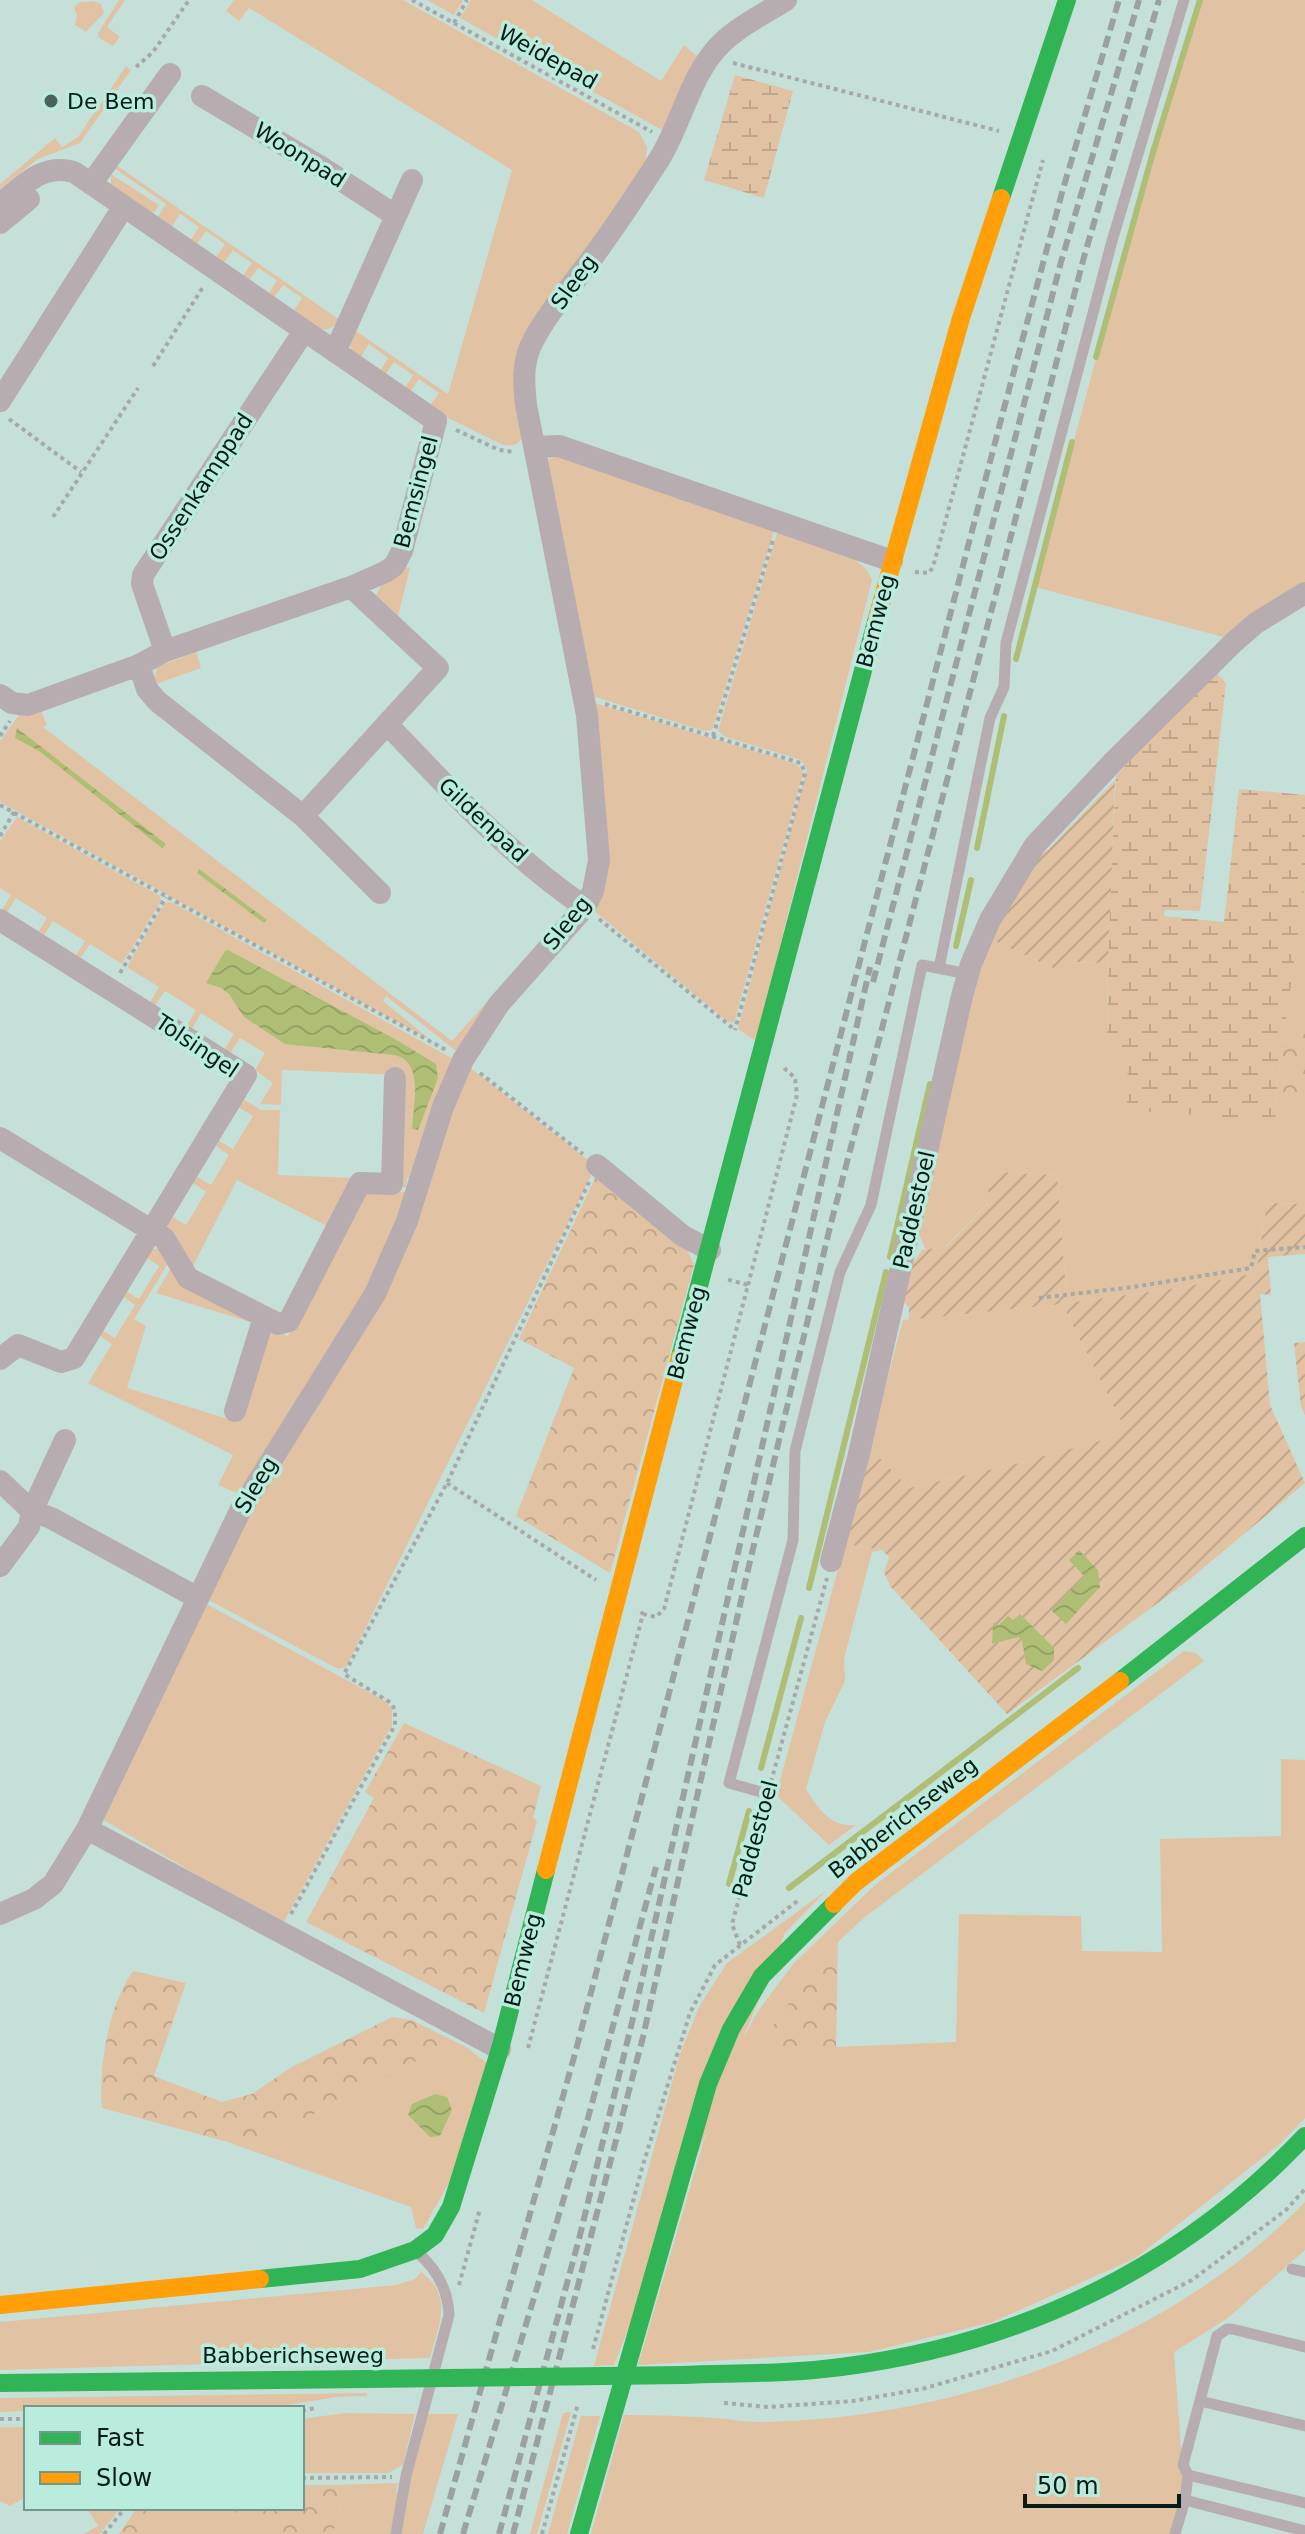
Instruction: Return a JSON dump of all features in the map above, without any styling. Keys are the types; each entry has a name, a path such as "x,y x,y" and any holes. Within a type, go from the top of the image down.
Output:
{"street":[{"name":"Sleeg","path":"0,1914 34,1899 53,1884 87,1829 241,1509 375,1294 407,1221 443,1107 463,1060 499,1004 585,907 593,891 599,860 594,783 584,697 524,382 530,348 540,328 609,236 669,141 714,51 731,35 786,0"},
{"name":"Bemweg","path":"0,2305 360,2269 415,2250 435,2235 451,2207 500,2049 617,1593 902,566 961,318 1067,0"},
{"path":"82,178 170,74"},
{"name":"Woonpad","path":"202,96 396,216"},
{"path":"0,204 46,171 63,169 82,178"},
{"path":"0,223 56,177 82,178"},
{"name":"Bemsingel","path":"0,695 12,703 28,705 139,665 165,651 351,587 385,572 398,559 436,421 82,178"},
{"path":"335,352 412,180"},
{"path":"0,401 124,206"},
{"name":"Ossenkamppad","path":"165,651 142,584 143,575 304,331"},
{"path":"535,447 559,446 902,566"},
{"path":"303,816 438,668 351,587"},
{"name":"Paddestoel","path":"831,1561 858,1458 968,974 990,920 1035,845 1113,762 1233,643 1256,623 1305,593"},
{"path":"139,665 147,689 157,701 303,816 380,893"},
{"name":"Gildenpad","path":"388,725 518,854 585,907"},
{"name":"Tolsingel","path":"0,920 246,1075 74,1358 61,1362 18,1345 0,1359"},
{"path":"0,1138 152,1229 168,1242 188,1278 278,1324 289,1321 360,1183 392,1184 395,1078"},
{"path":"597,1165 683,1236 710,1250"},
{"path":"235,1411 264,1317"},
{"path":"0,1566 29,1527 32,1511 65,1440"},
{"path":"0,1481 32,1511 47,1516 198,1598"},
{"name":"Babberichseweg","path":"579,2534 708,2084 731,2029 762,1976 856,1882 1197,1623 1305,1536"},
{"path":"87,1829 500,2049"},
{"name":"Babberichseweg","path":"0,2383 683,2375 798,2371 860,2365 937,2349 1026,2323 1094,2294 1145,2266 1237,2198 1283,2160 1305,2136"}],"lane":[{"path":"939,968 990,718 1004,687 1006,643 1112,241 1184,0"},
{"path":"768,1794 729,1783 793,1540 795,1451 840,1272 871,1205 922,965 968,974"},
{"path":"396,2534 406,2476 449,2315 443,2284 415,2250"},
{"path":"1292,2269 1305,2272"},
{"path":"1305,2347 1227,2329 1217,2336 1183,2460 1184,2471 1188,2475 1305,2503"},
{"path":"1200,2401 1305,2426"},
{"path":"1175,2534 1185,2500 1188,2475"},
{"path":"1185,2500 1305,2531"}],"path":[{"path":"136,67 153,52 189,0"},
{"name":"Weidepad","path":"412,0 669,141"},
{"path":"454,23 467,0"},
{"path":"714,51 737,65 1022,136"},
{"path":"902,566 924,574 933,567 1045,153"},
{"path":"153,366 215,268"},
{"path":"53,517 138,388"},
{"path":"0,412 81,472"},
{"path":"436,421 499,450 513,452 535,447"},
{"path":"713,736 779,521"},
{"path":"584,697 801,763 805,773 735,1030"},
{"path":"0,805 463,1060 597,1165 447,1483 344,1674 391,1703 395,1710 395,1725 281,1932"},
{"path":"0,836 14,812"},
{"path":"110,989 166,897"},
{"path":"1039,1298 1251,1268 1255,1251 1305,1247"},
{"path":"643,1614 656,1617 664,1609 748,1285 704,1273"},
{"name":"Paddestoel","path":"592,2354 642,2168 690,2013 715,1965 740,1945 732,1924 831,1561"},
{"path":"542,2534 579,2399"},
{"path":"0,2419 24,2419"},
{"path":"304,2478 406,2476"},
{"path":"104,2534 123,2510"}],"green space":[{"path":"119,0 125,0 107,27 120,37 113,46 99,38 98,33"},
{"path":"234,0 403,0 639,132 647,147 645,165 529,336 524,436 517,444 501,444 448,418 430,406 439,393 419,379 410,392 405,388 413,375 394,362 385,375 380,371 388,358 369,344 360,358 353,352 350,342 353,329 448,394 512,170 249,8 239,21 226,11"},
{"path":"427,0 463,0 454,15"},
{"path":"471,0 532,0 661,81 684,45 699,58 665,130 662,130 460,18"},
{"path":"1200,0 1305,0 1305,582 1227,638 1035,587 1138,201"},
{"path":"80,2 101,4 104,13 86,32 75,25 77,16 74,7"},
{"path":"126,66 131,70 80,143 38,159 0,189 0,184 55,138 62,147 78,137"},
{"path":"735,75 793,91 764,198 704,180"},
{"path":"116,165 340,320 328,329 311,325 293,312 302,298 283,285 273,299 268,295 277,280 258,268 248,282 242,277 252,263 233,250 223,264 215,259 225,244 206,231 196,245 190,241 199,227 180,214 171,228 157,218 166,204 114,168"},
{"path":"111,174 159,205 152,215 111,186"},
{"path":"559,456 775,528 712,730 704,731 589,695 546,465 549,459"},
{"path":"778,530 846,554 867,570 872,580 756,1041 738,1029 807,769 801,760 726,737 718,731"},
{"path":"404,567 410,568 398,616 376,596 382,583"},
{"path":"196,652 201,668 153,685 157,667"},
{"path":"1210,670 1214,670 1226,683 1200,911 1165,910 1164,916 1224,922 1239,789 1305,795 1305,882 1275,1102 1280,1103 1274,1121 1127,1110 1128,1052 1107,1048 1109,912 1116,776"},
{"path":"591,702 797,764 803,773 734,1023 727,1021 592,909"},
{"path":"41,710 47,725 43,727 452,1041 566,913 566,902 571,910 459,1052 386,996 383,1001 432,1041 0,802 0,741 19,715"},
{"path":"1115,780 1108,963 1067,962 1062,972 990,939 1038,855 1048,850"},
{"path":"17,817 160,896 161,901 122,964 90,944 79,960 75,957 85,941 53,921 43,937 37,934 47,918 16,898 6,914 1,912 11,895 0,888 0,841"},
{"path":"1305,882 1305,1034 1284,1034"},
{"path":"171,902 455,1060 413,1177 407,1177 406,1187 399,1187 403,1075 282,1070 281,1105 260,1104 273,1083 255,1070 265,1053 240,1038 230,1054 224,1050 234,1034 201,1013 191,1030 186,1027 196,1010 165,991 154,1007 149,1004 159,987 128,968 129,963 165,903"},
{"path":"990,939 1062,972 1067,962 1108,963 1107,1048 1128,1052 1274,1120 1280,1103 1305,1103 1305,1204 1267,1203 1256,1273 1178,1288 1067,1303 1057,1175 999,1172 988,1203 945,1247 926,1250 918,1232 964,1013"},
{"path":"1284,1034 1305,1034 1305,1103 1275,1103"},
{"path":"468,1066 595,1168 346,1667 338,1669 203,1597 231,1540 305,1421"},
{"path":"241,1098 261,1110 280,1110 278,1175 354,1178 329,1227 237,1180 192,1268 284,1314 282,1316 186,1265 165,1223 169,1215 186,1225 206,1192 190,1181 194,1175 211,1185 229,1155 213,1144 216,1139 233,1149 253,1116 236,1106"},
{"path":"999,1172 1057,1175 1067,1303 1178,1288 1256,1273 1267,1203 1305,1204 1305,1254 1268,1257 1271,1295 1260,1294 1270,1405 1305,1483 1189,1580 1007,1714 890,1586 884,1572 889,1557 882,1550 845,1544 869,1447 909,1488 1015,1464 1121,1435 1121,1421 1062,1304 909,1320 909,1308 903,1301 912,1265 922,1250 946,1247 988,1203 989,1175 998,1176"},
{"path":"596,1176 687,1249 694,1265 610,1573 516,1516 574,1368 519,1339"},
{"path":"368,1190 409,1192 382,1265 239,1494 218,1485 233,1455 88,1383 112,1344 97,1334 100,1329 115,1338 135,1305 121,1295 124,1290 139,1299 159,1266 144,1256 153,1249 159,1249 169,1262 134,1319 146,1326 127,1388 238,1422 266,1333 272,1329 288,1336 362,1193"},
{"path":"171,1268 251,1318 250,1322 156,1293"},
{"path":"1062,1304 1121,1421 1121,1436 909,1488 869,1447 903,1320"},
{"path":"1305,1342 1305,1415 1301,1407 1294,1343"},
{"path":"845,1544 882,1550 872,1552 844,1659 845,1681 825,1722 806,1789 821,1810 833,1820 856,1825 829,1845 776,1795"},
{"path":"201,1601 385,1701 392,1709 392,1725 282,1925 102,1819"},
{"path":"1184,1651 1196,1653 1204,1661 865,1917 821,1958 759,2050 956,2042 959,1914 1081,1916 1082,1951 1162,1952 1160,1839 1281,1836 1281,1759 1305,1760 1305,2118 1280,2144 1136,2258 993,2322 869,2352 638,2365 721,2082 756,2014 781,1980 795,1962 875,1885"},
{"path":"404,1723 541,1786 533,1818 537,1821 484,2013 306,1922 374,1798 365,1792"},
{"path":"827,1890 785,1933 614,2365 594,2366 680,2054 700,2005 727,1963"},
{"path":"838,1941 836,2048 758,2051 821,1958"},
{"path":"133,1971 186,1983 154,2076 222,2102 252,2094 290,2068 392,2017 412,2020 466,2047 443,2047 247,2149 102,2108 107,2037 117,2001"},
{"path":"443,2047 466,2047 487,2063 459,2165 423,2229 416,2228 411,2207 247,2149"},
{"path":"1305,2202 1305,2250 1228,2318 1174,2352 1184,2489 1173,2534 591,2534 624,2415 758,2422 832,2418 907,2407 981,2389 1053,2364 1123,2333 1189,2296 1250,2252"},
{"path":"421,2272 438,2291 441,2301 440,2322 430,2358 0,2370 0,2322 396,2285 415,2279"},
{"path":"367,2393 367,2396 337,2397 281,2406 24,2406 24,2411 0,2412 0,2398"},
{"path":"571,2412 537,2534 530,2534 563,2413"},
{"path":"345,2413 415,2414 403,2465 388,2473 304,2473 304,2419"},
{"path":"428,2414 458,2414 423,2534 333,2534 342,2501 334,2485 398,2483 396,2493 406,2496"},
{"path":"581,2416 600,2416 567,2534 548,2534"},
{"path":"0,2427 24,2427 24,2498 10,2506 0,2501"},
{"path":"304,2485 334,2485 342,2501 333,2534 268,2534 232,2510 304,2510"},
{"path":"88,2510 118,2510 100,2534 84,2534 98,2526"},
{"path":"136,2510 154,2510 140,2534 119,2534"},
{"path":"154,2510 232,2510 268,2534 140,2534"}],"water":[{"path":"17,728 166,844 162,848 39,751 15,738"},
{"path":"199,869 267,920 264,923 197,873"},
{"path":"228,950 436,1064 438,1078 418,1130 412,1129 414,1075 404,1059 394,1055 285,1044 244,1017 229,994 206,983"},
{"path":"1079,1550 1098,1570 1100,1587 1066,1624 1051,1610 1084,1576 1069,1560"},
{"path":"1020,1614 1054,1648 1054,1660 1042,1671 1026,1664 1019,1637 992,1644 993,1623 999,1625 1008,1616 1013,1620"},
{"path":"435,2094 447,2097 452,2110 440,2136 430,2137 408,2115 412,2104"}],"waterway":[{"path":"1096,357 1153,152 1200,0"},
{"path":"1016,659 1072,442"},
{"path":"977,848 1004,716"},
{"path":"956,946 971,880"},
{"path":"890,1257 930,1084"},
{"path":"809,1588 886,1272"},
{"path":"761,1768 801,1618"},
{"path":"789,1888 1078,1668"},
{"path":"729,1884 749,1811"}],"railway":[{"path":"440,2534 576,2050 1003,412 1063,189 1119,0"},
{"path":"873,982 1061,262 1139,0"},
{"path":"513,2534 643,2037 747,1574 830,1227 1084,257 1159,0"},
{"path":"499,2534 579,2239 636,2006 870,967"},
{"path":"463,2534 588,2118 656,1867"}],"traffic: fast":[{"path":"1001,198 1067,0"},
{"path":"680,1357 877,618"},
{"path":"1120,1681 1305,1536"},
{"path":"260,2279 360,2269 415,2250 435,2235 451,2207 500,2049 546,1870"},
{"path":"579,2534 708,2084 731,2029 762,1976 834,1904"},
{"path":"683,2375 841,2367 907,2356 972,2340 1034,2319 1094,2292 1151,2261 1205,2225 1257,2183 1305,2136"},
{"path":"367,2379 683,2375"},
{"path":"0,2383 367,2379"}],"traffic: slow":[{"path":"877,618 961,318 1001,198"},
{"path":"546,1870 680,1357"},
{"path":"834,1904 856,1882 1120,1681"},
{"path":"0,2305 260,2279"}],"place":[{"name":"De Bem","path":"51,101"}]}
